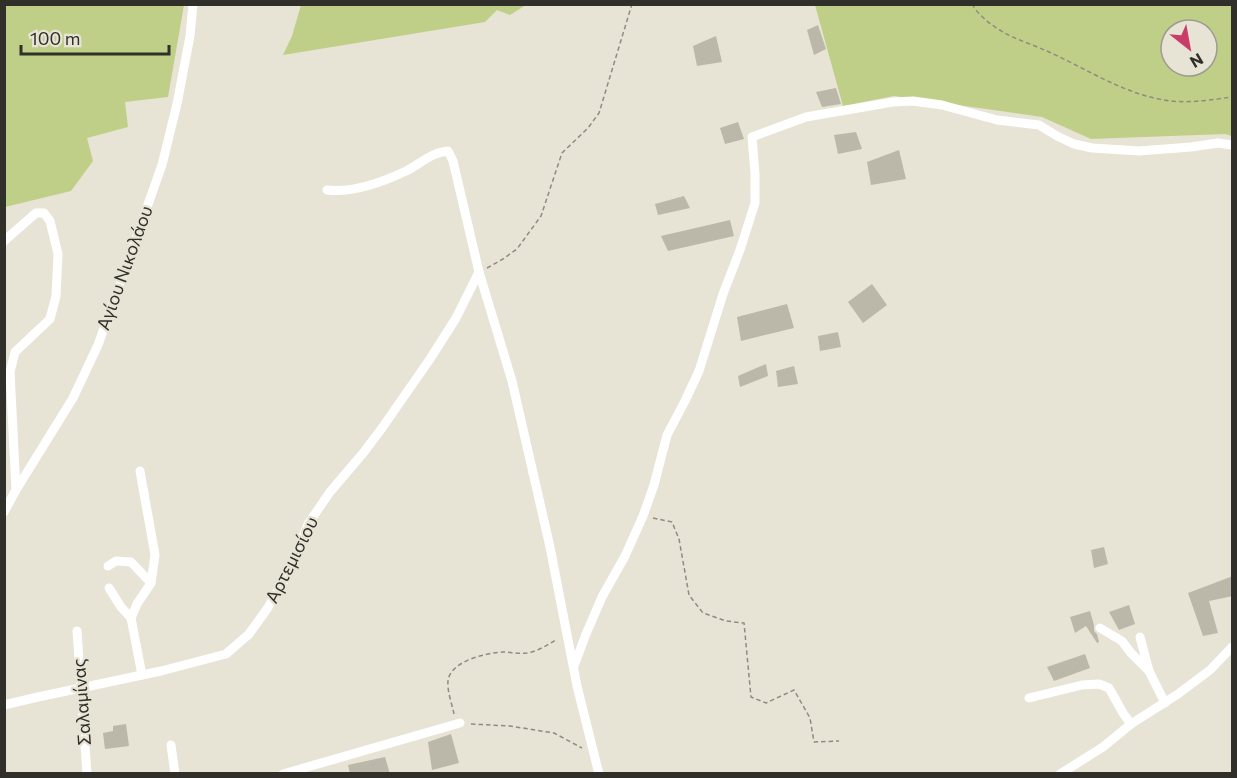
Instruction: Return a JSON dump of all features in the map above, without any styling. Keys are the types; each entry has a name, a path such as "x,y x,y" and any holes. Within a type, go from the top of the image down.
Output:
{"street":[{"name":"Αγίου Νικολάου","path":"4,513 73,398 98,345 162,165 177,104 194,4"},
{"path":"574,666 585,634 602,597 625,556 643,516 667,435 699,371 723,294 740,250 755,203 752,137 806,117 893,102 913,101 942,105 997,120 1039,125 1074,144 1092,148 1139,151 1218,143 1233,145"},
{"path":"327,190 340,191 375,183 406,171 439,152 448,151 453,161 479,272 512,381 599,774"},
{"path":"4,241 36,213 44,213 50,220 57,254 56,296 50,319 15,352 10,372 16,490"},
{"name":"Αρτεμισίου","path":"4,705 226,654 249,634 288,574 308,524 330,492 382,428 424,367 456,318 479,272"},
{"path":"131,618 137,604 152,583 155,555 140,471"},
{"path":"108,567 116,561 131,562 152,583"},
{"path":"109,588 131,618 142,675"},
{"path":"1100,628 1122,641 1149,671 1165,703"},
{"name":"Σαλαμίνας","path":"76,631 87,774"},
{"path":"1140,637 1148,660 1149,671"},
{"path":"1060,774 1103,747 1131,724 1165,703 1210,670 1233,647"},
{"path":"1029,698 1082,685 1099,684 1109,688 1131,724"},
{"path":"289,773 460,723"},
{"path":"171,745 175,774"}],"path":[{"path":"479,272 517,249 541,216 562,153 588,128 599,113 632,4"},
{"path":"972,4 976,12 1002,31 1131,91 1164,100 1200,101 1233,98"},
{"path":"643,516 672,522 679,539 689,595 704,614 726,621 744,623 751,697 766,703 794,690 810,718 814,742 839,741"},
{"path":"568,632 547,646 527,653 504,652 473,658 450,672 447,683 454,715 460,723 510,726 554,733 580,746 596,760"}],"green space":[{"path":"301,4 526,5 510,15 497,10 485,22 283,55 292,36"},
{"path":"4,5 184,5 168,97 125,102 128,127 87,138 93,161 71,191 5,207"},
{"path":"815,5 1232,5 1232,136 1225,134 1091,139 1042,117 894,96 843,106"}],"building":[{"path":"818,25 826,49 814,55 807,30"},
{"path":"716,36 722,62 697,66 693,46"},
{"path":"836,88 841,104 822,107 816,92"},
{"path":"738,122 744,139 725,144 720,128"},
{"path":"856,132 862,149 838,154 834,135"},
{"path":"899,150 906,179 871,185 867,162"},
{"path":"684,196 690,208 658,215 655,204"},
{"path":"730,220 734,236 668,251 661,236"},
{"path":"872,284 887,305 863,323 848,302"},
{"path":"787,304 794,328 741,341 737,317"},
{"path":"838,332 841,347 820,351 818,336"},
{"path":"766,364 768,376 740,387 738,376"},
{"path":"794,366 798,384 778,387 776,371"},
{"path":"1104,547 1108,564 1094,568 1091,550"},
{"path":"1233,576 1233,596 1209,601 1218,633 1203,636 1188,593"},
{"path":"1129,605 1135,624 1119,630 1109,612"},
{"path":"1090,611 1099,642 1097,643 1086,626 1075,633 1070,617"},
{"path":"1085,654 1090,668 1054,681 1047,667"},
{"path":"126,724 129,746 105,749 103,733 113,731 113,726"},
{"path":"451,734 459,763 432,770 428,742"},
{"path":"385,757 390,774 350,774 348,765"}]}
